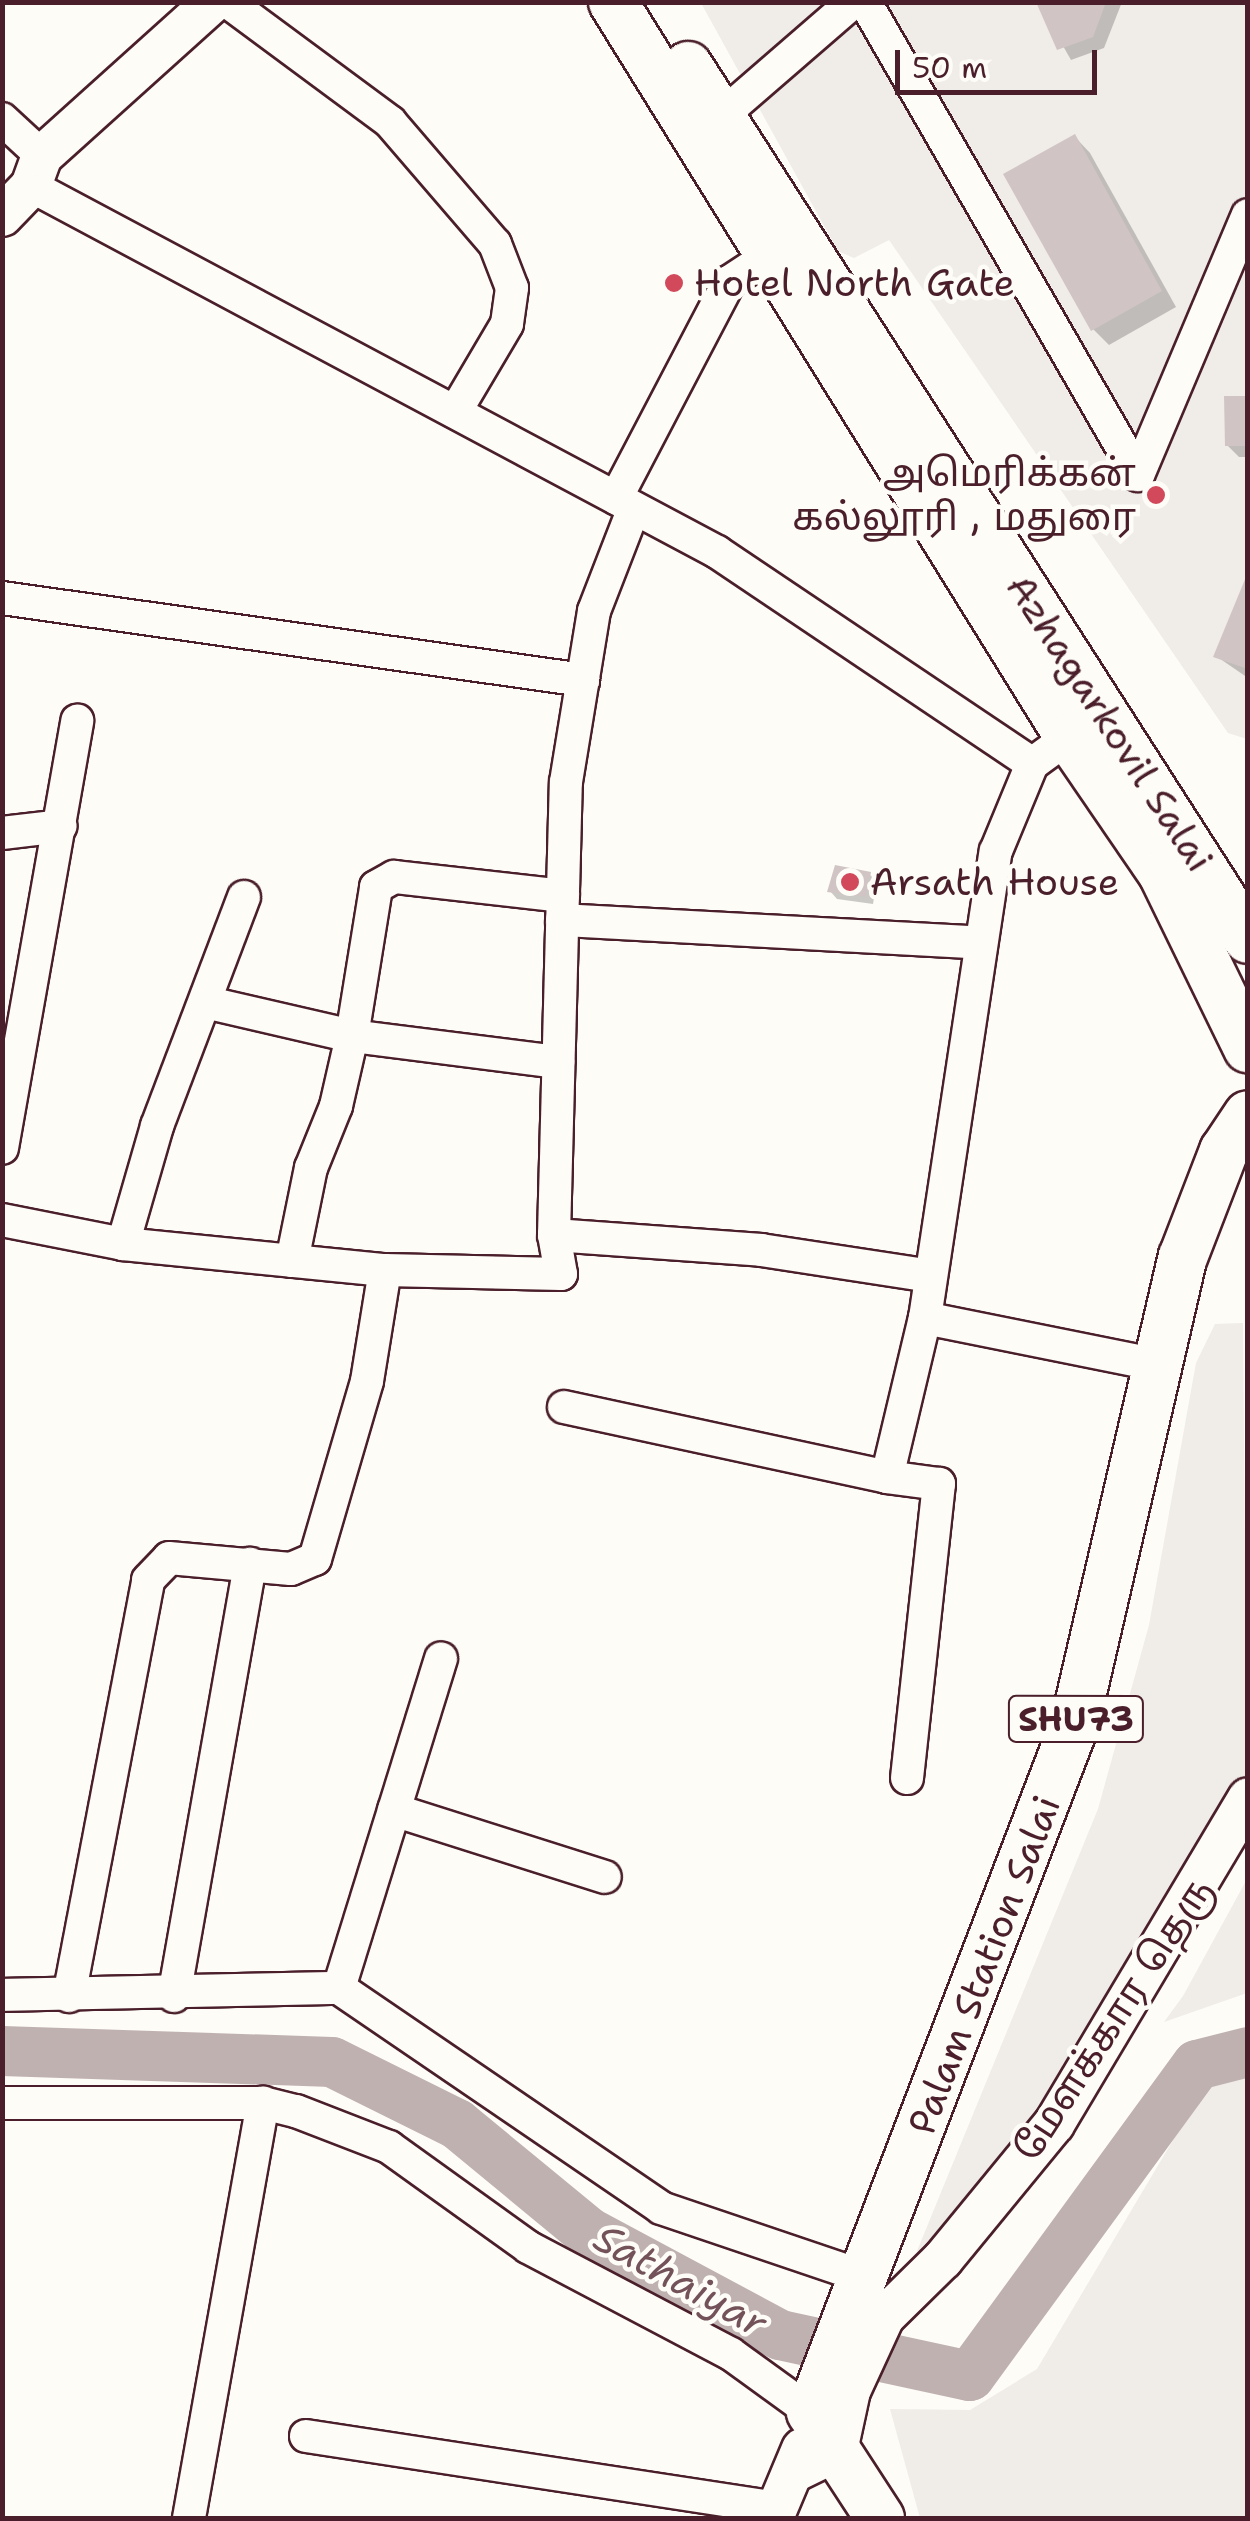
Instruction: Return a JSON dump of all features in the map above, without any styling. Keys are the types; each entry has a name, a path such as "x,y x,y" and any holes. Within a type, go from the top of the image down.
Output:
{"highway":[{"name":"Azhagarkovil Salai","path":"613,2 767,257 1051,751 1163,874 1248,1048"},
{"name":"Azhagarkovil Salai","path":"650,2 719,118 1248,938"},
{"name":"Palam Station Salai","path":"831,2402 1076,1723 1154,1364 1184,1257 1224,1151 1248,1115"},
{"path":"831,2402 816,2461 880,2518"}],"main road":[{"path":"2,216 37,171 213,2"},
{"name":"மேளக்கார தெரு","path":"866,2300 943,2259 1054,2124 1248,1798"},
{"path":"776,2513 816,2461"}],"street":[{"path":"228,2 390,122 495,244 512,288 507,324 455,412"},
{"path":"624,2 1248,996"},
{"path":"719,118 854,2"},
{"path":"865,2 1138,474 1248,216"},
{"path":"2,119 37,171 455,412 717,552 1051,751 996,852 925,1318 887,1477"},
{"path":"2,1220 123,1244 385,1270 561,1274 554,1236 566,782 594,611 625,503 729,282 767,257"},
{"path":"2,598 584,680"},
{"path":"2,1148 15,1003 61,826 76,721"},
{"path":"2,833 61,826"},
{"path":"292,1261 311,1168 336,1106 352,1036 371,900 386,878 563,908 980,943"},
{"path":"123,1244 156,1126 208,1003 244,897"},
{"path":"208,1003 352,1036 558,1062"},
{"path":"554,1236 761,1250 930,1276"},
{"path":"68,1996 148,1580 169,1558 305,1566 322,1544 367,1381 385,1270"},
{"path":"925,1318 1154,1364"},
{"path":"564,1407 887,1477 939,1484 908,1778"},
{"path":"174,1996 250,1564"},
{"path":"339,1988 441,1658"},
{"path":"394,1810 605,1878"},
{"path":"2,1995 174,1996 339,1988 661,2208 866,2300"},
{"path":"2,2103 263,2104 389,2147 528,2247 831,2402"},
{"path":"189,2518 263,2104"},
{"path":"306,2436 776,2513"}],"shaded area":[{"name":"அமெரிக்கன் கல்லூரி , மதுரை","path":"701,3 1247,3 1247,739 1228,733 889,240 854,258 838,251"},
{"path":"1243,1323 1247,1781 1091,2050 937,2263 917,2251 1098,1809 1149,1625 1196,1363 1215,1324"},
{"path":"1247,1879 1247,1993 1164,2022 1183,1996"},
{"path":"1247,2068 1247,2518 920,2518 890,2409 970,2410 1037,2369 1210,2078"}],"building":[{"path":"1036,2 1106,2 1093,37 1057,50"},
{"path":"1075,134 1162,291 1091,331 1003,174"},
{"path":"1224,396 1248,396 1248,446 1225,446"},
{"path":"1248,572 1248,669 1213,657"},
{"name":"Arsath House","path":"835,865 871,872 866,897 827,892"}],"waterway":[{"name":"Sathaiyar","path":"2,2051 332,2062 457,2124 588,2232 780,2335 970,2376 1197,2065 1248,2052"}],"place":[{"name":"Hotel North Gate","path":"674,283"},
{"name":"அமெரிக்கன் கல்லூரி , மதுரை","path":"1156,495"},
{"name":"Arsath House","path":"850,882"}]}
